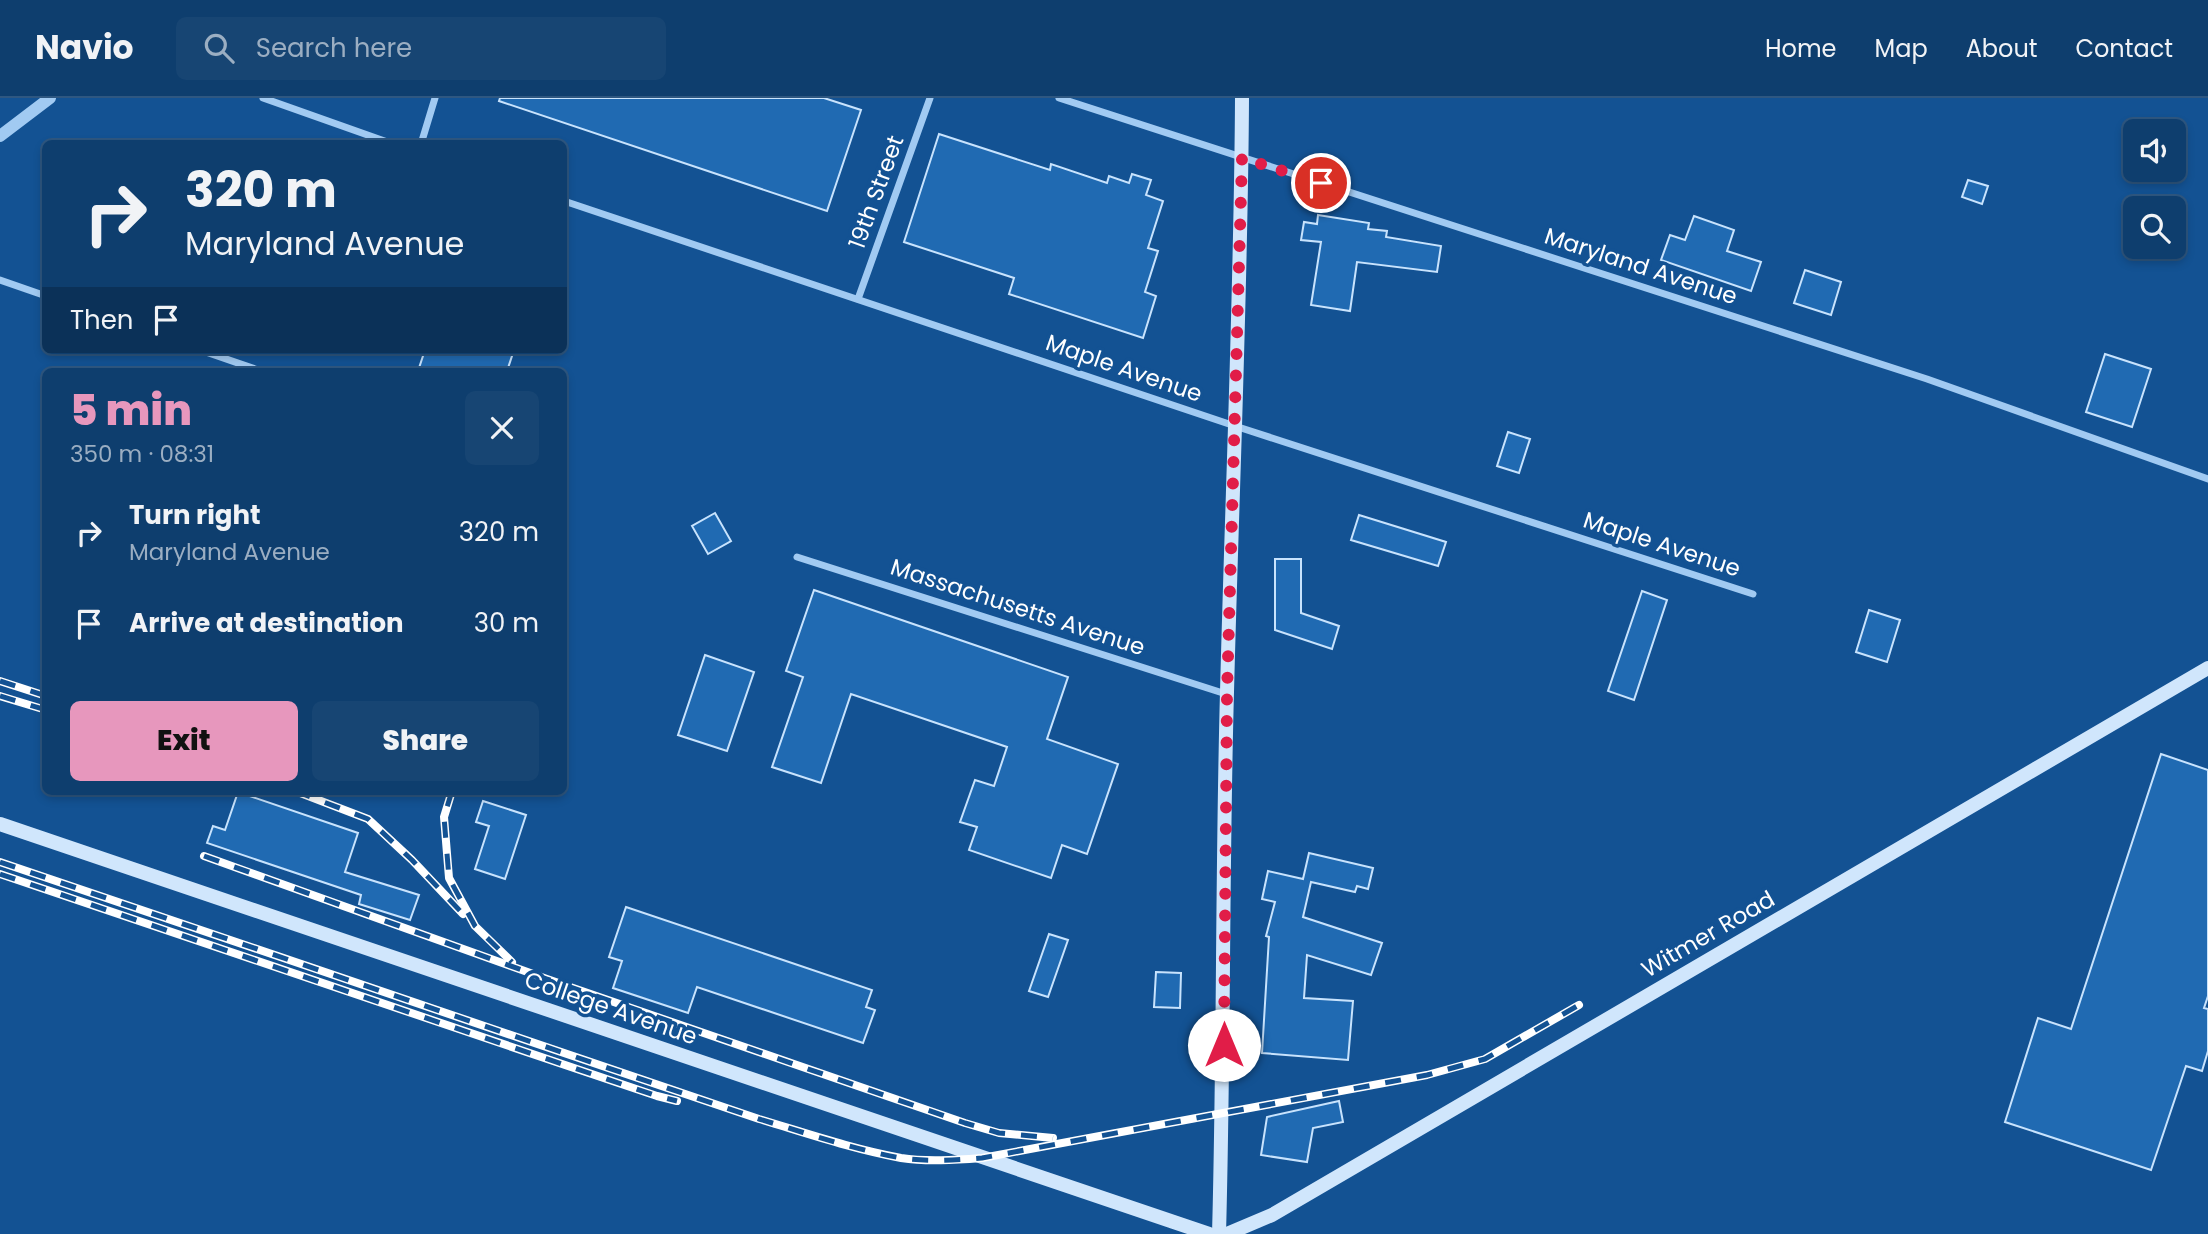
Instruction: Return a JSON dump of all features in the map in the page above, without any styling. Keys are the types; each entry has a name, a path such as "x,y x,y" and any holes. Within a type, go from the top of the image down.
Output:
{"main road":[{"path":"1219,1234 1223,1106 1227,694 1236,426 1242,98"},
{"name":"Witmer Road","path":"1227,1234 1272,1215 2208,667"},
{"name":"College Avenue","path":"0,824 1209,1234"}],"street":[{"path":"0,136 50,98"},
{"path":"263,98 382,140"},
{"path":"422,140 435,98"},
{"name":"19th Street","path":"858,299 930,98"},
{"name":"Maryland Avenue","path":"1059,98 1927,379 2208,479"},
{"name":"Maple Avenue","path":"567,202 1236,426 1753,594"},
{"path":"0,280 42,295"},
{"path":"212,354 252,368"},
{"name":"Massachusetts Avenue","path":"797,557 1227,694"}],"building":[{"path":"500,98 824,98 861,110 827,211 499,101"},
{"path":"939,134 1050,170 1051,164 1107,183 1109,176 1129,183 1132,174 1151,180 1146,195 1163,201 1148,248 1158,251 1145,292 1156,296 1143,338 1009,294 1014,278 904,242"},
{"path":"1968,180 1988,186 1982,204 1962,197"},
{"path":"1318,215 1369,223 1368,229 1387,231 1386,237 1441,246 1437,272 1357,262 1350,311 1311,305 1321,242 1301,240 1304,222 1317,224"},
{"path":"1694,216 1734,230 1727,251 1761,262 1751,291 1661,260 1670,235 1685,240"},
{"path":"1805,270 1841,282 1831,315 1794,303"},
{"path":"424,354 513,354 508,368 419,368"},
{"path":"2105,354 2151,369 2132,427 2086,412"},
{"path":"1508,432 1530,439 1519,473 1497,466"},
{"path":"715,513 731,541 708,554 692,526"},
{"path":"1359,515 1446,542 1438,566 1351,540"},
{"path":"1275,559 1301,559 1301,613 1339,626 1332,649 1275,630"},
{"path":"814,590 1068,677 1047,739 1118,764 1087,854 1062,845 1051,878 969,850 977,827 960,822 975,780 994,786 1007,747 851,694 821,783 772,767 803,677 786,671"},
{"path":"1642,591 1667,600 1634,700 1608,691"},
{"path":"1869,610 1900,620 1887,662 1856,652"},
{"path":"705,655 754,672 727,751 678,735"},
{"path":"2161,754 2208,770 2208,996 2204,1008 2208,1009 2208,1051 2202,1071 2186,1066 2151,1170 2005,1122 2038,1018 2071,1029"},
{"path":"237,795 247,795 358,833 345,872 419,895 410,920 359,904 361,895 207,843 213,826 225,830"},
{"path":"483,801 526,815 505,879 475,869 489,826 476,822"},
{"path":"1309,853 1373,868 1368,889 1357,886 1355,892 1311,882 1303,917 1382,943 1371,975 1307,955 1304,998 1353,1001 1348,1060 1262,1053 1269,937 1266,936 1275,902 1262,899 1268,871 1303,879"},
{"path":"626,907 872,990 866,1007 875,1010 863,1043 697,987 688,1013 613,988 622,961 609,957"},
{"path":"1049,934 1068,940 1048,997 1029,991"},
{"path":"1156,972 1181,973 1180,1008 1154,1007"},
{"path":"1339,1101 1343,1122 1313,1128 1307,1162 1261,1155 1267,1117"}],"railway":[{"path":"0,681 42,695"},
{"path":"0,696 42,709"},
{"path":"305,795 368,819 412,860 463,914"},
{"path":"451,795 444,817 449,878 475,926 512,962"},
{"path":"204,856 547,979 965,1123 999,1133 1053,1138"},
{"path":"0,862 759,1119 847,1145 911,1159 982,1158 1427,1075 1485,1059 1579,1005"},
{"path":"0,874 677,1101"}],"route":[{"path":"1224,1045 1227,694 1242,158 1321,183"}]}
